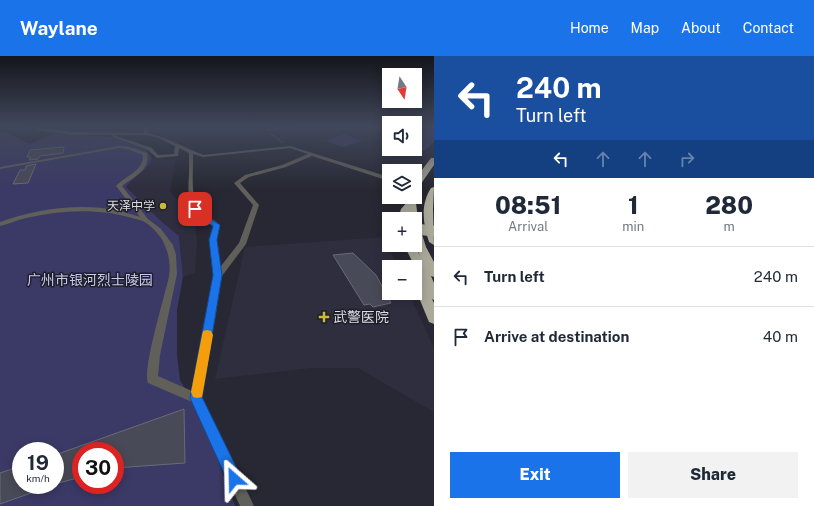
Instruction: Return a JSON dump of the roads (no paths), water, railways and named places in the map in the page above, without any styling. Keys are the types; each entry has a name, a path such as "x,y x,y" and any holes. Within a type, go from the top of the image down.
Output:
{"highway":[{"path":"422,175 434,160"},
{"path":"434,190 428,204 428,216 434,241"},
{"path":"422,229 434,231"},
{"path":"422,249 434,273"},
{"path":"412,252 434,295"},
{"path":"422,290 434,318"}],"street":[{"path":"0,168 119,147 128,148 145,154 146,160 144,165 135,175 119,186 146,220 159,230 169,246 172,255 173,274 155,355 152,379 196,398"},
{"path":"144,147 150,149 157,157 176,155 177,147"},
{"path":"180,147 191,153 203,156 290,147 382,177"},
{"path":"191,153 193,169 190,194 195,209 204,218 217,225 213,240 218,275 196,398 247,506"},
{"path":"218,275 242,244 256,205 237,183 247,176 284,166 312,154"},
{"path":"0,224 34,215 93,210 116,212 146,220"}],"place":[{"name":"天泽中学","path":"163,206"},
{"name":"武警医院","path":"324,317"}],"park label":[{"name":"广州市银河烈士陵园","path":"90,280"}]}
